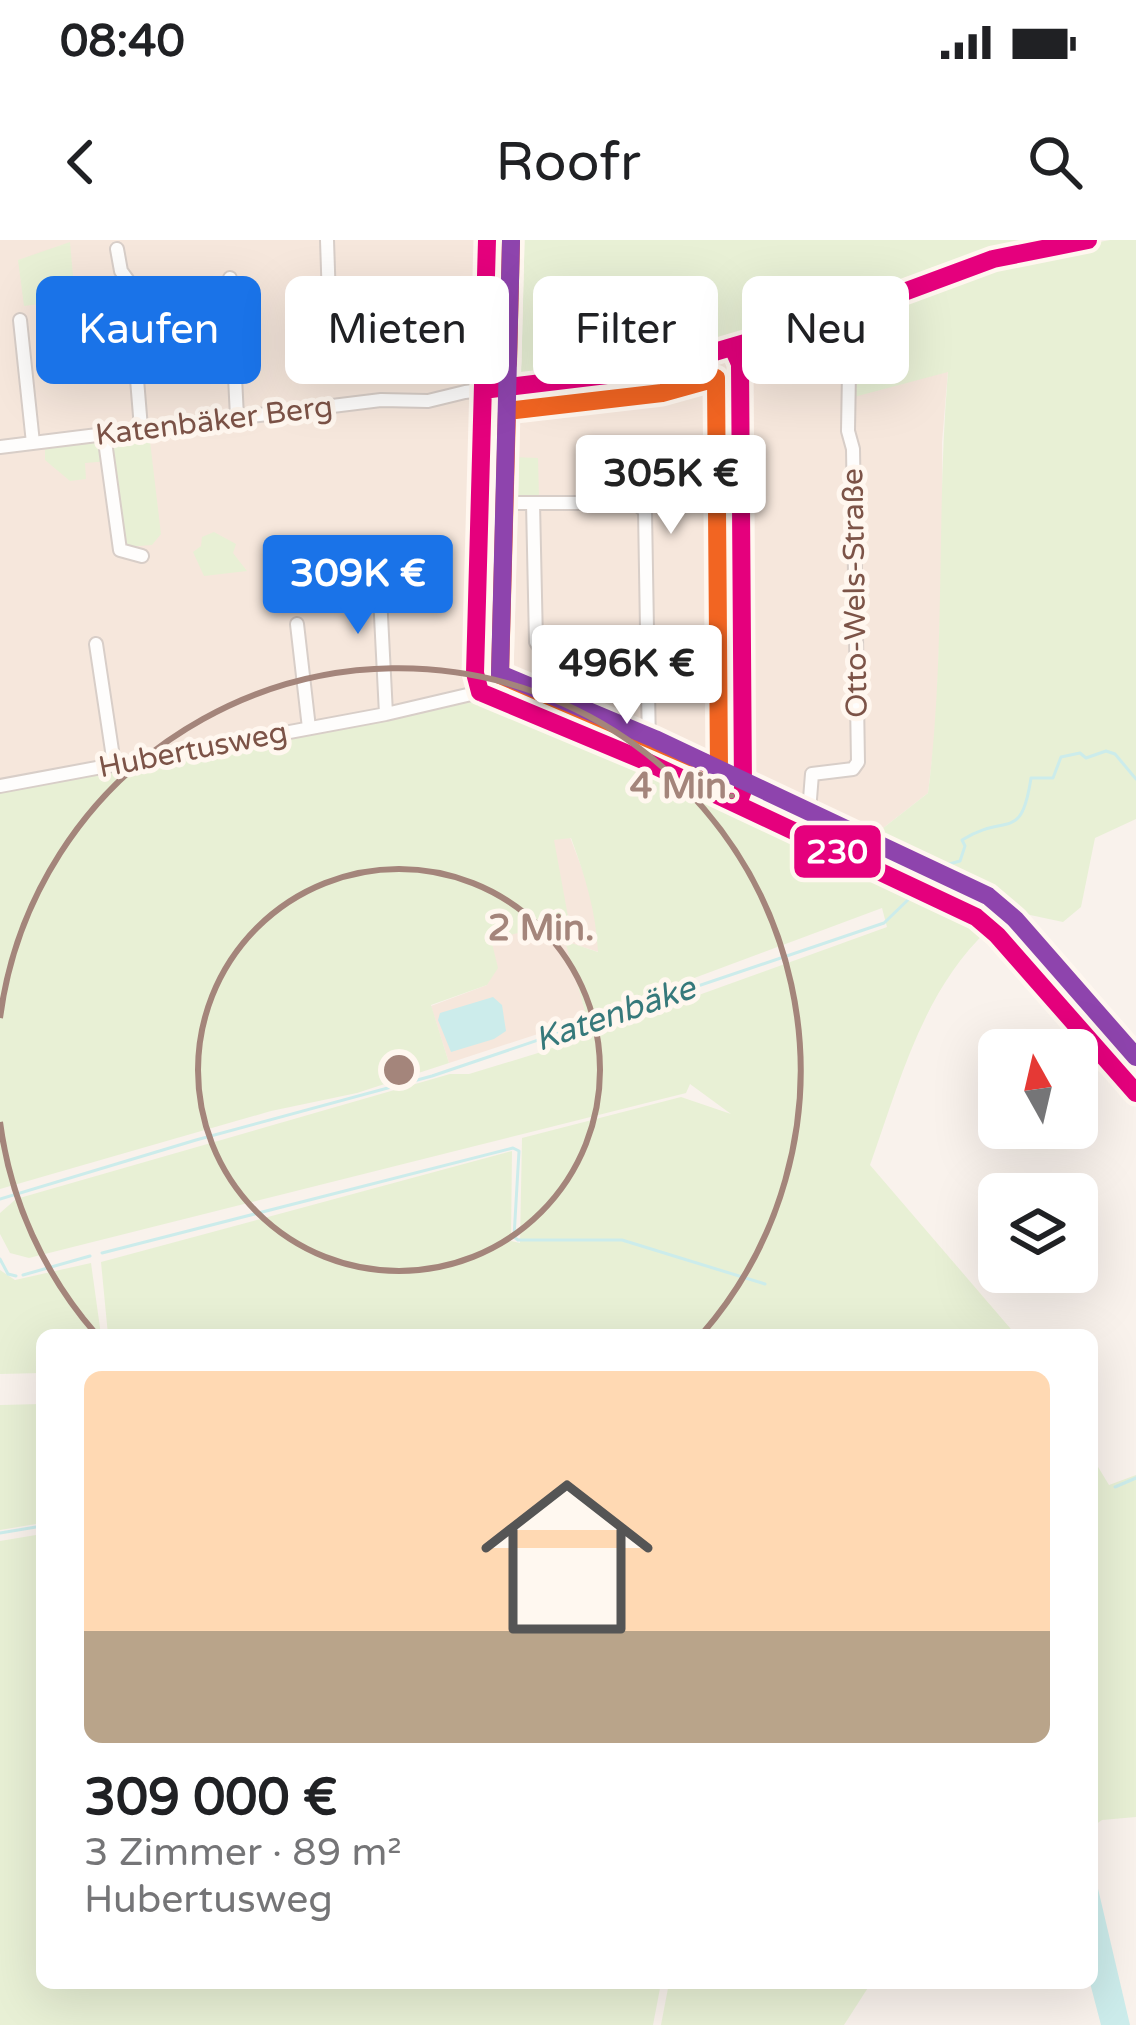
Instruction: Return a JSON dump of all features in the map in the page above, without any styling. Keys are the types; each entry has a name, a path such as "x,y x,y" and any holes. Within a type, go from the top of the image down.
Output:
{"street":[{"path":"327,240 328,276"},
{"path":"488,240 475,673 480,692 645,760 926,892 989,927 1136,1093"},
{"path":"117,249 121,271 129,282 141,428"},
{"path":"20,320 33,443"},
{"name":"Katenbäker Berg","path":"0,447 389,400 428,401 657,369 742,346"},
{"path":"733,349 740,364 743,790 738,804"},
{"path":"235,384 237,417"},
{"name":"Otto-Wels-Straße","path":"807,836 812,774 853,769 858,762 849,384"},
{"path":"104,434 120,550 142,556"},
{"path":"481,503 636,503 645,511 649,748 645,760"},
{"path":"532,503 536,642 542,651"},
{"path":"378,557 386,714"},
{"path":"297,624 309,728"},
{"path":"96,644 114,764"},
{"name":"Hubertusweg","path":"0,786 480,692"}],"shaded area":[{"path":"0,240 493,240 492,276 285,276 285,384 509,384 509,380 533,378 533,384 718,384 718,341 742,335 742,384 853,384 854,396 948,371 942,442 936,728 928,793 855,850 832,853 0,789"},
{"path":"570,837 597,923 599,952 566,942 587,1018 449,1063 431,1006 487,985 490,939 553,840"}],"green space":[{"path":"493,240 1065,240 991,254 909,284 909,276 742,276 742,338 718,346 718,276 533,276 533,378 512,380 509,276 492,276"},
{"path":"1110,240 1136,240 1136,819 1095,838 1081,907 1063,922 1016,912 997,919 855,850 928,793 934,740 948,372 909,382 909,293 989,263"},
{"path":"70,242 73,276 36,276 36,304 24,306 18,260"},
{"path":"854,384 903,384 854,397"},
{"path":"488,431 511,431 512,457 538,458 539,497 487,495"},
{"path":"149,433 161,534 152,545 127,547 109,461 85,463 86,479 70,481 45,460 45,444"},
{"path":"214,532 236,544 233,553 247,571 204,576 193,552 201,546 202,537"},
{"path":"488,699 643,765 965,914 988,930 965,954 930,1009 870,1165 1011,1329 107,1329 101,1262 512,1151 511,1241 520,1243 522,1138 681,1097 731,1114 690,1084 686,1093 29,1258 10,1253 0,1234 0,1213 16,1199 538,1053 887,927 882,908 587,1018 565,941 598,952 592,908 571,838 554,840 569,922 491,939 498,968 487,985 431,1005 449,1063 357,1093 271,1111 0,1189 0,789"},
{"path":"91,1263 100,1329 36,1329 36,1373 0,1374 0,1270 15,1280"},
{"path":"36,1404 36,1524 0,1530 0,1405"},
{"path":"1098,1467 1109,1485 1136,1475 1136,1817 1098,1823"},
{"path":"36,1535 36,1989 660,1989 653,2025 0,2025 0,1541"},
{"path":"668,1989 867,1989 844,2025 661,2025"}],"water":[{"path":"493,997 502,1005 506,1031 451,1052 438,1020 440,1013"},
{"path":"1098,1889 1130,2025 1101,2025 1092,1989 1098,1989"}],"waterway":[{"name":"Katenbäke","path":"920,887 935,868 960,861 962,840 1017,819 1031,778 1053,778 1061,757 1080,753 1086,758 1106,751 1115,754 1136,779"},
{"name":"Katenbäke","path":"0,1199 432,1076 884,923 913,895"},
{"path":"102,1253 513,1148 519,1151 514,1237 518,1240 622,1240 765,1284"},
{"path":"23,1275 90,1256"},
{"path":"0,1259 8,1274 16,1276"},
{"path":"1115,1487 1136,1478"},
{"path":"0,1533 36,1527"}],"transit line":[{"name":"230","path":"480,692 475,673 487,240"},
{"name":"230","path":"483,390 657,369 850,312 993,259 1088,240"},
{"path":"509,322 511,241"},
{"path":"511,241 500,674 655,739 988,896 1015,919 1136,1057"},
{"name":"230","path":"733,348 740,364 743,790 738,804"},
{"path":"716,378 719,769 500,675 507,411 662,393 716,378"},
{"name":"230","path":"480,692 645,761 976,917 1136,1093"}]}
